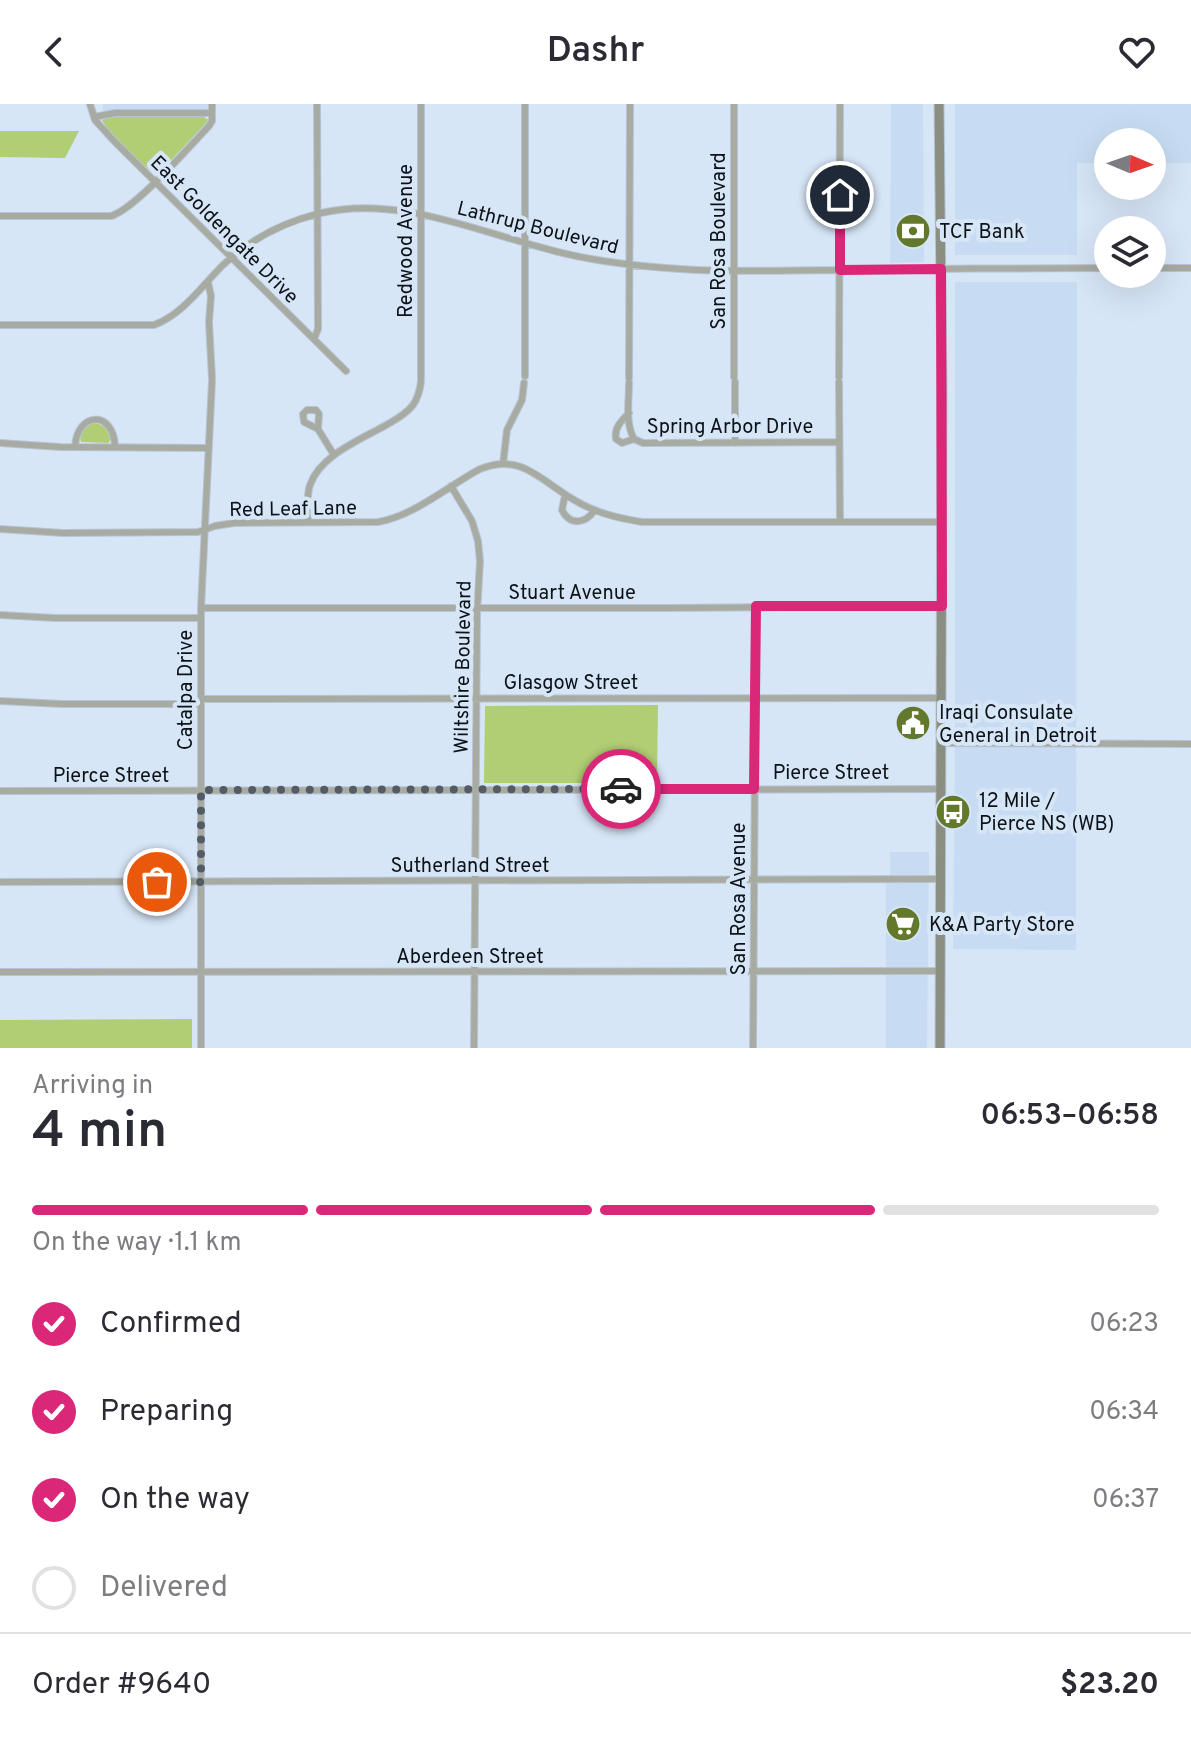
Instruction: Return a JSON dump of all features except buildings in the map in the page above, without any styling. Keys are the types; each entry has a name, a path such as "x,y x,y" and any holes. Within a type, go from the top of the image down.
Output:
{"main road":[{"path":"939,104 942,522 940,1048"}],"street":[{"name":"East Goldengate Drive","path":"90,104 94,117 115,142 346,371"},
{"path":"0,216 111,216 119,213 209,126 212,104"},
{"path":"314,339 318,329 317,104"},
{"name":"Redwood Avenue","path":"308,522 310,484 320,467 334,455 404,414 415,402 421,380 421,104"},
{"path":"525,104 525,380 522,400 507,430 503,464 517,465 533,472 565,495 619,518 657,523 942,522"},
{"path":"630,104 629,428 634,439"},
{"name":"San Rosa Boulevard","path":"734,104 735,443"},
{"path":"840,104 840,522"},
{"path":"94,117 154,112 212,113"},
{"name":"Lathrup Boulevard","path":"0,325 154,325 164,321 232,257 263,236 317,214 374,208 421,214 578,256 630,265 701,271 1094,268"},
{"path":"1166,268 1191,268"},
{"name":"Catalpa Drive","path":"201,1048 201,608 212,380 211,296 208,282"},
{"name":"Spring Arbor Drive","path":"629,413 615,432 616,439 622,443 634,439 643,443 839,442"},
{"path":"75,447 79,428 94,419 109,425 115,447"},
{"path":"318,429 334,455"},
{"path":"0,443 209,448"},
{"name":"Red Leaf Lane","path":"0,529 63,533 192,532 229,524 387,521 480,469 503,464"},
{"name":"Wiltshire Boulevard","path":"451,486 472,521 480,561 477,607 474,1048"},
{"path":"565,495 562,510 570,520 584,520 595,510"},
{"name":"San Rosa Avenue","path":"753,1048 756,606"},
{"name":"Stuart Avenue","path":"201,608 942,606"},
{"path":"0,615 201,618"},
{"name":"Glasgow Street","path":"0,701 76,705 201,701 942,698"},
{"path":"942,743 1191,744"},
{"name":"Pierce Street","path":"0,791 942,789"},
{"name":"Sutherland Street","path":"0,882 941,879"},
{"name":"Aberdeen Street","path":"0,972 940,971"}],"shaded area":[{"path":"103,104 214,104 214,112 103,111"},
{"path":"891,104 923,104 924,262 890,263"},
{"path":"955,104 1191,104 1191,163 1166,163 1166,128 1094,128 1094,163 1077,163 1077,255 955,255"},
{"path":"955,282 1077,282 1076,950 953,949"},
{"path":"890,852 929,852 927,1048 886,1048 886,877 890,876"}],"green space":[{"path":"108,117 204,117 209,120 161,171 155,173 111,134 102,120"},
{"path":"0,131 79,131 65,158 0,157"},
{"path":"94,423 107,430 111,439 108,443 81,442 85,427"},
{"path":"658,705 657,783 484,783 485,706"},
{"path":"192,1019 192,1048 0,1048 0,1020"}],"way so far":[{"path":"157,882 201,882 201,790 621,789"}],"place":[{"name":"TCF Bank","path":"913,231"},
{"name":"Iraqi Consulate General in Detroit","path":"913,723"},
{"name":"12 Mile / Pierce NS (WB)","path":"953,812"},
{"name":"K&A Party Store","path":"903,924"}],"route":[{"path":"621,789 754,789 756,606 942,606 941,269 840,270 840,195"}]}
